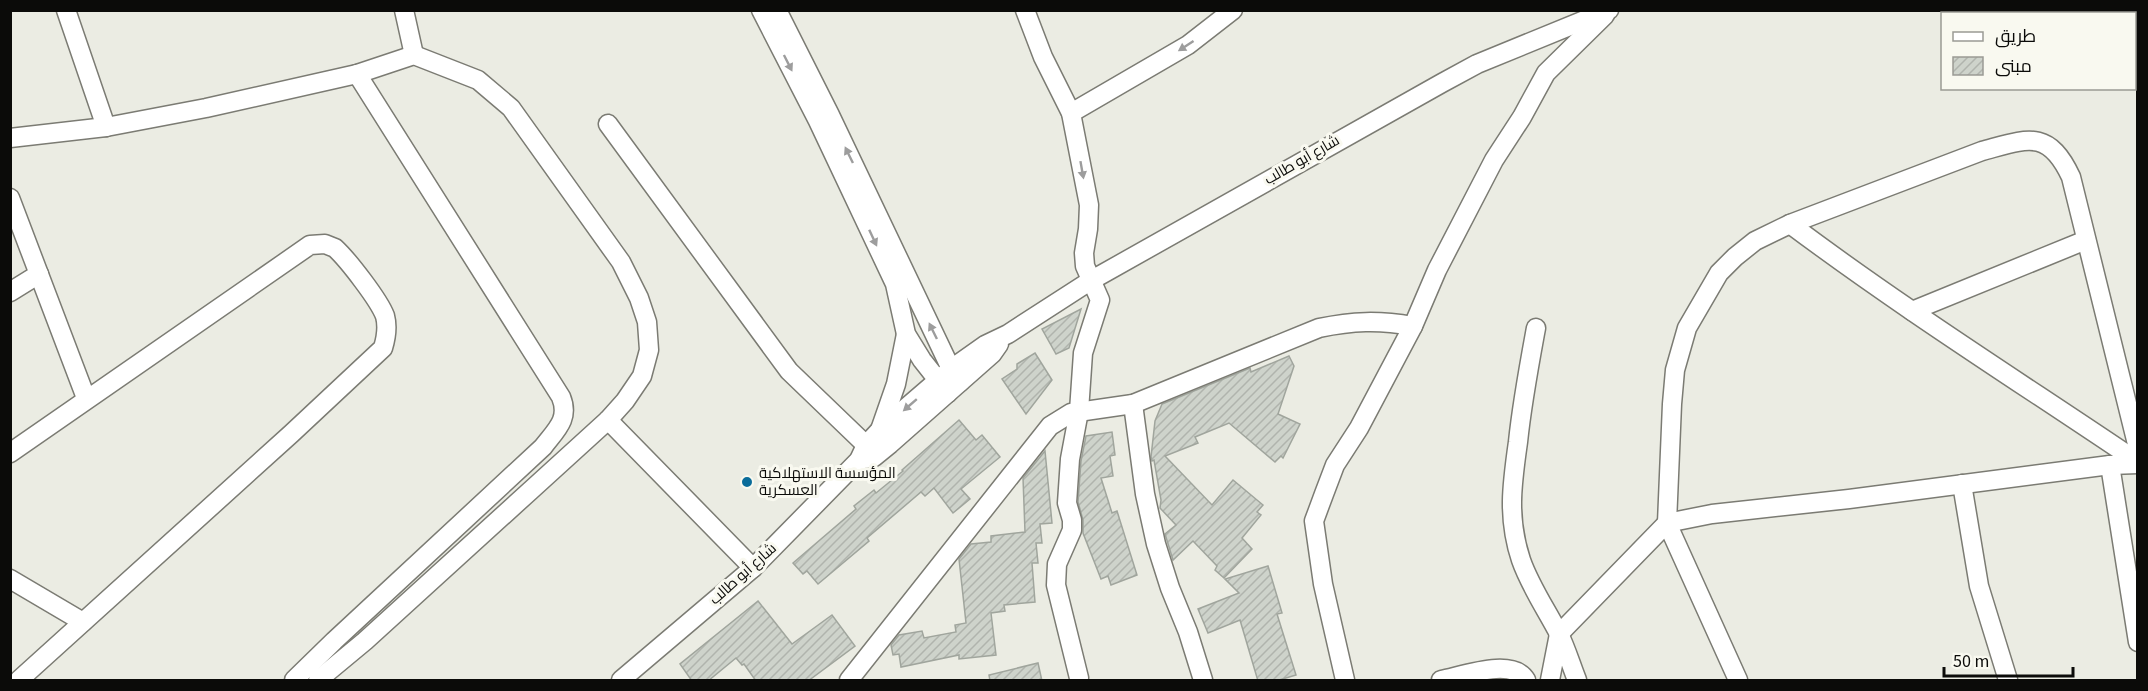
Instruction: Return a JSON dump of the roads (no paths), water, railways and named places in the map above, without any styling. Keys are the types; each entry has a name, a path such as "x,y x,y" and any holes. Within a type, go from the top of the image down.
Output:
{"street":[{"path":"66,10 106,127"},
{"path":"404,10 414,55"},
{"path":"761,10 818,122 895,284 906,334 922,360 950,381"},
{"path":"777,10 830,115 950,381"},
{"path":"1024,10 1043,57 1071,113 1089,205 1084,253 1085,266 1100,300 1083,353 1079,411 1068,480 1067,503 1072,520 1072,530 1057,564 1056,585 1078,678"},
{"path":"1071,113 1188,45 1233,10"},
{"path":"1345,681 1323,584 1314,521 1335,465 1359,428 1413,326 1437,270 1494,160 1555,63 1609,10"},
{"name":"شارع أبو طالب","path":"621,681 753,568 862,453 879,431 992,354 1008,334 1090,281 1388,112 1468,69 1609,10"},
{"path":"10,138 106,127 271,95 357,74 414,55 478,80 511,108 621,262 647,322 649,350 642,376 625,401 608,420 318,681"},
{"path":"294,681 334,640 543,447 561,423 566,408 357,74"},
{"path":"608,124 789,371 862,453"},
{"path":"1738,681 1667,523 1675,370 1687,328 1719,273 1755,241 1790,224 1982,152 2015,143 2032,141 2046,143 2063,160 2071,177 2138,448"},
{"path":"10,198 87,398"},
{"path":"1790,224 1912,311 2138,463"},
{"path":"1912,311 2086,240"},
{"path":"10,453 310,245 326,244 335,248 385,317 386,339 383,348 19,681"},
{"path":"10,292 39,274"},
{"path":"849,681 1050,426 1071,413 1133,404 1319,328 1347,322 1369,321 1413,326"},
{"path":"1536,328 1524,390 1511,505 1513,531 1521,560 1537,597 1559,634 1577,681"},
{"path":"879,431 896,384 906,334"},
{"name":"شارع أبو طالب","path":"862,453 874,457 950,381"},
{"path":"1133,404 1145,494 1156,544 1203,681"},
{"path":"608,420 753,568"},
{"path":"1550,681 1559,634 1667,523 1712,514 2138,463"},
{"path":"2110,465 2138,642"},
{"path":"1962,484 1979,586 2008,681"},
{"path":"10,579 83,622"},
{"path":"1441,681 1505,668 1523,675 1526,681"}],"place":[{"name":"المؤسسة الاستهلاكية العسكرية","path":"747,482"}]}
